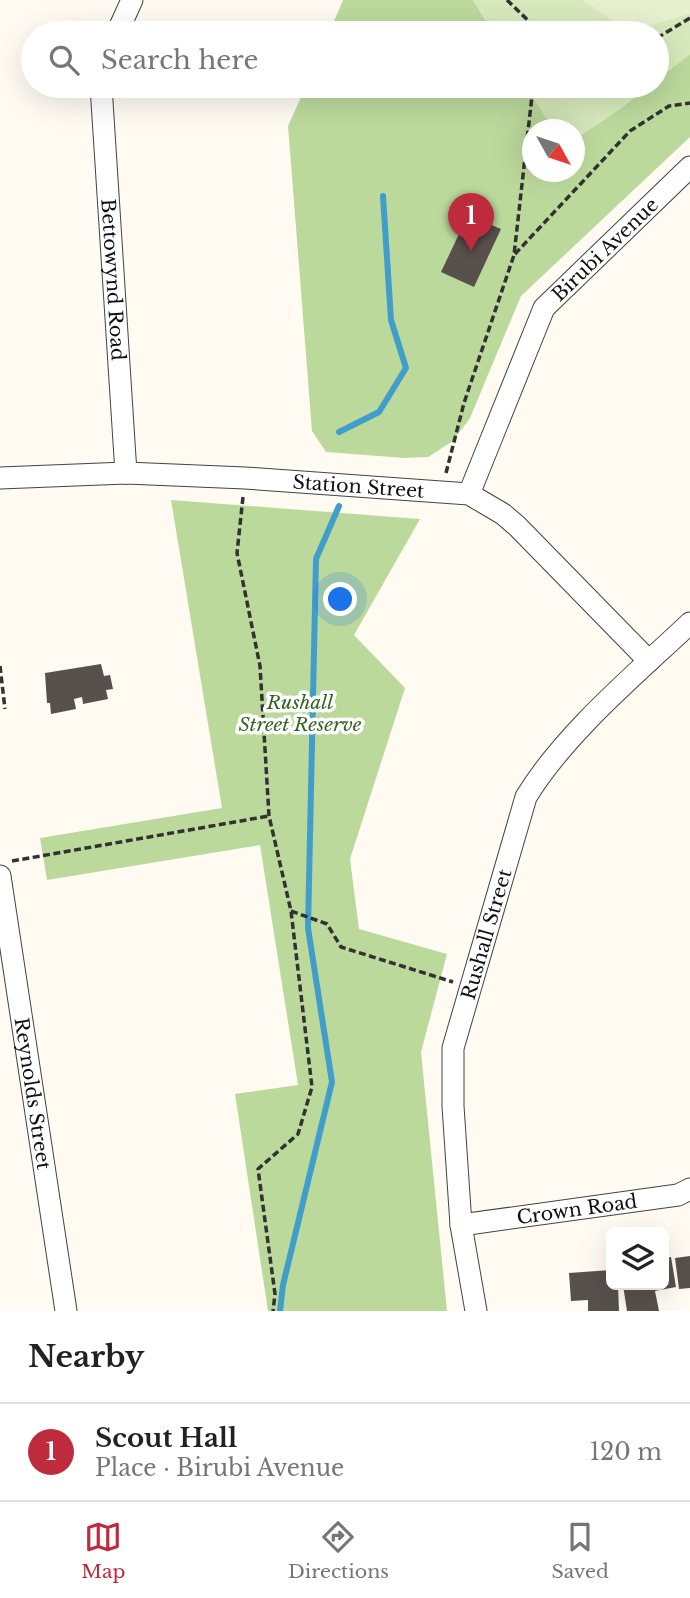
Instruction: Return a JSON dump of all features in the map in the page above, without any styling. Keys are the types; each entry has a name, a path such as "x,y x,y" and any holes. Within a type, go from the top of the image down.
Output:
{"street":[{"path":"122,21 132,0"},
{"name":"Bettowynd Road","path":"102,98 126,473"},
{"name":"Birubi Avenue","path":"469,494 544,309 690,167"},
{"name":"Station Street","path":"0,478 126,473 245,478 469,494 503,513 517,526 649,662"},
{"name":"Rushall Street","path":"476,1311 461,1225 453,1106 453,1048 526,797 541,772 561,748 690,623"},
{"name":"Reynolds Street","path":"0,876 66,1311"},
{"name":"Crown Road","path":"461,1225 678,1195 690,1189"}],"path":[{"path":"507,0 529,21"},
{"path":"669,31 690,18"},
{"path":"441,492 464,403 513,255 532,98"},
{"path":"513,255 630,131 669,106 690,103"},
{"path":"245,478 237,553 260,666 269,816 291,911 312,1087 298,1134 258,1169 275,1294 273,1311"},
{"path":"0,666 5,709"},
{"path":"0,863 269,816"},
{"path":"291,911 327,924 341,947 469,987"}],"green space":[{"path":"343,0 473,0 486,21 334,21"},
{"path":"473,0 690,0 690,54 669,71 669,21 486,21"},
{"path":"582,0 690,0 690,14 664,21 613,21"},
{"path":"690,54 690,137 521,296 470,418 453,441 428,457 405,458 326,452 312,431 288,126 301,98 534,98 547,119 522,119 522,182 585,182 585,132 634,98 669,98 669,71"},
{"path":"534,98 634,98 585,132 585,119 547,119"},
{"name":"Rushall Street Reserve","path":"171,500 420,519 354,635 405,688 350,859 359,929 447,954 421,1052 447,1311 268,1311 235,1094 298,1085 260,845 47,880 40,838 222,808"}],"building":[{"path":"468,215 501,229 474,287 441,272"},
{"path":"101,664 104,676 110,675 113,689 106,690 108,699 83,704 82,697 74,699 76,709 51,714 50,703 47,703 45,673"},
{"path":"690,1256 690,1288 679,1289 675,1258"},
{"path":"669,1257 676,1287 669,1288"},
{"path":"606,1270 606,1290 618,1290 619,1311 588,1311 588,1300 571,1301 569,1273"},
{"path":"624,1290 660,1290 655,1291 659,1311 627,1311"}],"waterway":[{"path":"339,432 379,412 406,368 391,320 383,196"},
{"path":"280,1311 283,1285 332,1082 308,928 316,559 339,506"}],"place":[{"name":"Scout Hall","path":"471,251"}]}
